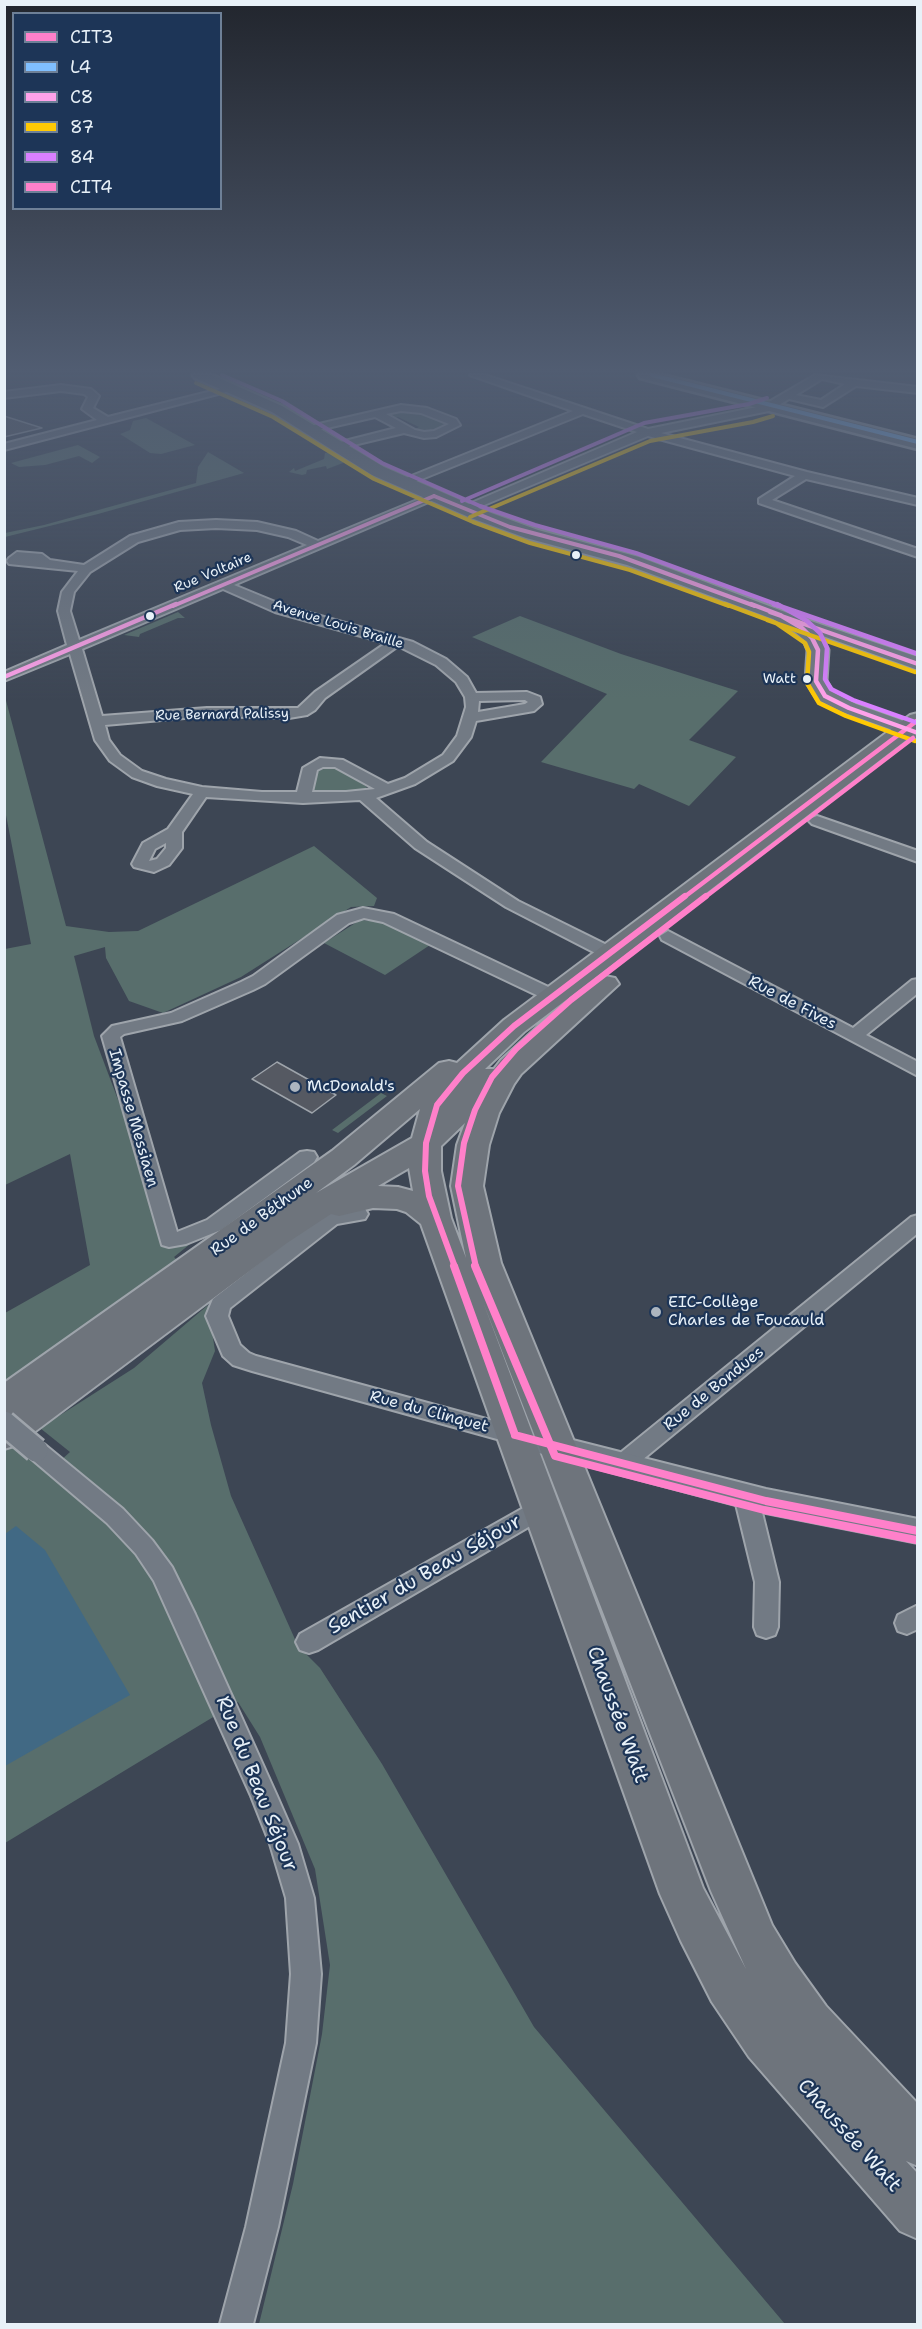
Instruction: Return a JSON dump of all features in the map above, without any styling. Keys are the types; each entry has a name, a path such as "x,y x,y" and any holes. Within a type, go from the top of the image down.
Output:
{"main road":[{"path":"405,484 532,534 633,561 918,664"},
{"path":"780,615 808,633 818,650 816,681 825,696 849,708 915,732"},
{"path":"818,650 826,642 848,639"},
{"name":"Chaussée Watt","path":"915,732 817,821 668,936 564,1002 514,1026 471,1065 442,1097 434,1111 421,1152 435,1218 683,1894 713,1958 766,2040 918,2213"},
{"name":"Chaussée Watt","path":"421,1152 462,1110 512,1051 534,1034 611,954 915,732"},
{"name":"Chaussée Watt","path":"484,1263 467,1186 469,1161 478,1127 491,1097 511,1067 564,1002"},
{"name":"Rue de Béthune","path":"4,1402 343,1158 455,1065 514,1026"},
{"path":"343,1158 380,1150 421,1152"},
{"name":"Chaussée Watt","path":"421,1152 452,1193 466,1229 484,1263 560,1449 693,1789 756,1941 778,1980 809,2023 918,2141"},
{"name":"Rue de Béthune","path":"4,1435 275,1235 325,1202 421,1152"},
{"name":"Rue de Béthune","path":"275,1235 334,1206 373,1197 398,1198 417,1204 435,1218"}],"street":[{"path":"466,509 526,484"},
{"path":"790,484 763,501 918,553"},
{"path":"841,484 918,502"},
{"name":"Rue Voltaire","path":"4,678 434,496"},
{"path":"318,545 292,534 263,527 234,524 193,525 163,529 138,538 86,569 71,586 64,604 65,615 96,721 109,751 128,769 152,781 202,792 303,798 364,796 389,790 422,774 447,758 459,745 471,718 472,697 521,696 532,698 536,704 529,708 471,718"},
{"path":"46,563 86,569"},
{"name":"Avenue Louis Braille","path":"224,585 280,609 397,641 447,666 462,680 472,697"},
{"name":"Rue Bernard Palissy","path":"96,721 222,712 295,713 306,710 320,695 397,641"},
{"path":"303,798 310,768 320,762 338,763 389,790"},
{"path":"174,832 202,792"},
{"path":"364,796 421,844 453,867 512,904 611,954"},
{"path":"817,821 918,857"},
{"name":"Impasse Messiaen","path":"307,1156 214,1225 186,1237 169,1240 111,1036 127,1027 176,1017 247,986 259,980 343,919 363,914 388,918 564,1002"},
{"name":"Rue de Fives","path":"668,936 918,1070"},
{"path":"855,1036 918,984"},
{"name":"Rue du Clinquet","path":"358,1214 340,1215 330,1220 222,1301 217,1312 229,1346 237,1356 246,1362 560,1449 746,1496 918,1531"},
{"name":"Rue de Bondues","path":"622,1464 918,1222"},
{"name":"Rue du Beau Séjour","path":"4,1423 115,1516 144,1547 163,1574 264,1796 284,1844 300,1898 306,1974 300,2043 270,2193 237,2325"},
{"path":"746,1496 760,1564 767,1582 766,1627"},
{"name":"Sentier du Beau Séjour","path":"309,1642 541,1508"}],"green space":[{"path":"194,484 206,484 5,537 5,533 44,525"},
{"path":"178,612 185,618 178,618 140,634 139,637 124,635"},
{"path":"520,616 621,654 738,691 689,740 736,757 689,806 639,784 634,789 541,762 607,694 472,637"},
{"path":"4,693 66,926 109,932 138,931 314,846 377,898 374,906 351,907 241,977 163,1013 129,1001 106,958 105,947 74,956 94,1036 123,1113 163,1244 195,1240 174,1257 181,1264 5,1389 5,1313 90,1265 70,1154 5,1185 5,949 31,944 5,810"},
{"path":"897,741 906,744 758,858 695,901"},
{"path":"328,767 339,769 367,787 361,792 315,793 310,791 314,773"},
{"path":"360,920 384,922 430,945 385,975 324,943"},
{"path":"381,1093 387,1096 338,1133 332,1130"},
{"path":"208,1305 215,1351 202,1383 211,1425 231,1496 298,1646 320,1668 382,1764 534,2027 785,2324 259,2324 293,2184 322,2034 330,1965 315,1869 260,1737 238,1702 5,1843 4,1449 11,1445 47,1473 70,1452 40,1428 134,1368"}],"water":[{"path":"16,1526 45,1550 130,1695 5,1766 5,1534"}],"building":[{"name":"McDonald's","path":"277,1062 336,1095 312,1113 252,1079"}],"transit line":[{"name":"87","path":"385,484 473,522 530,543 630,570 776,623 805,643 809,652 807,683 819,703 846,716 915,741"},
{"name":"84","path":"429,484 480,506 535,525 636,553 784,607 807,621 820,633 827,648 825,679 831,689 853,700 918,723"},
{"name":"84","path":"462,501 502,484"},
{"name":"87","path":"470,517 549,484"},
{"name":"C8","path":"434,496 510,527 619,556 780,615 802,628 812,638 818,650 816,681 825,696 849,708 918,733"},
{"name":"C8","path":"4,677 434,496"},
{"name":"84","path":"773,604 918,654"},
{"name":"C8","path":"770,612 918,664"},
{"name":"87","path":"767,620 915,672"},
{"name":"CIT3","path":"515,1435 429,1196 425,1171 426,1143 437,1105 463,1073 514,1026 918,720"},
{"name":"CIT4","path":"913,738 571,1000 516,1049 492,1077 475,1110 464,1143 458,1186 475,1266 555,1456 764,1510 916,1540"},
{"name":"CIT3","path":"515,1435 766,1501 918,1531"}],"place":[{"name":"Watt","path":"807,679"},
{"name":"McDonald's","path":"295,1087"},
{"name":"EIC-Collège Charles de Foucauld","path":"656,1312"}]}
